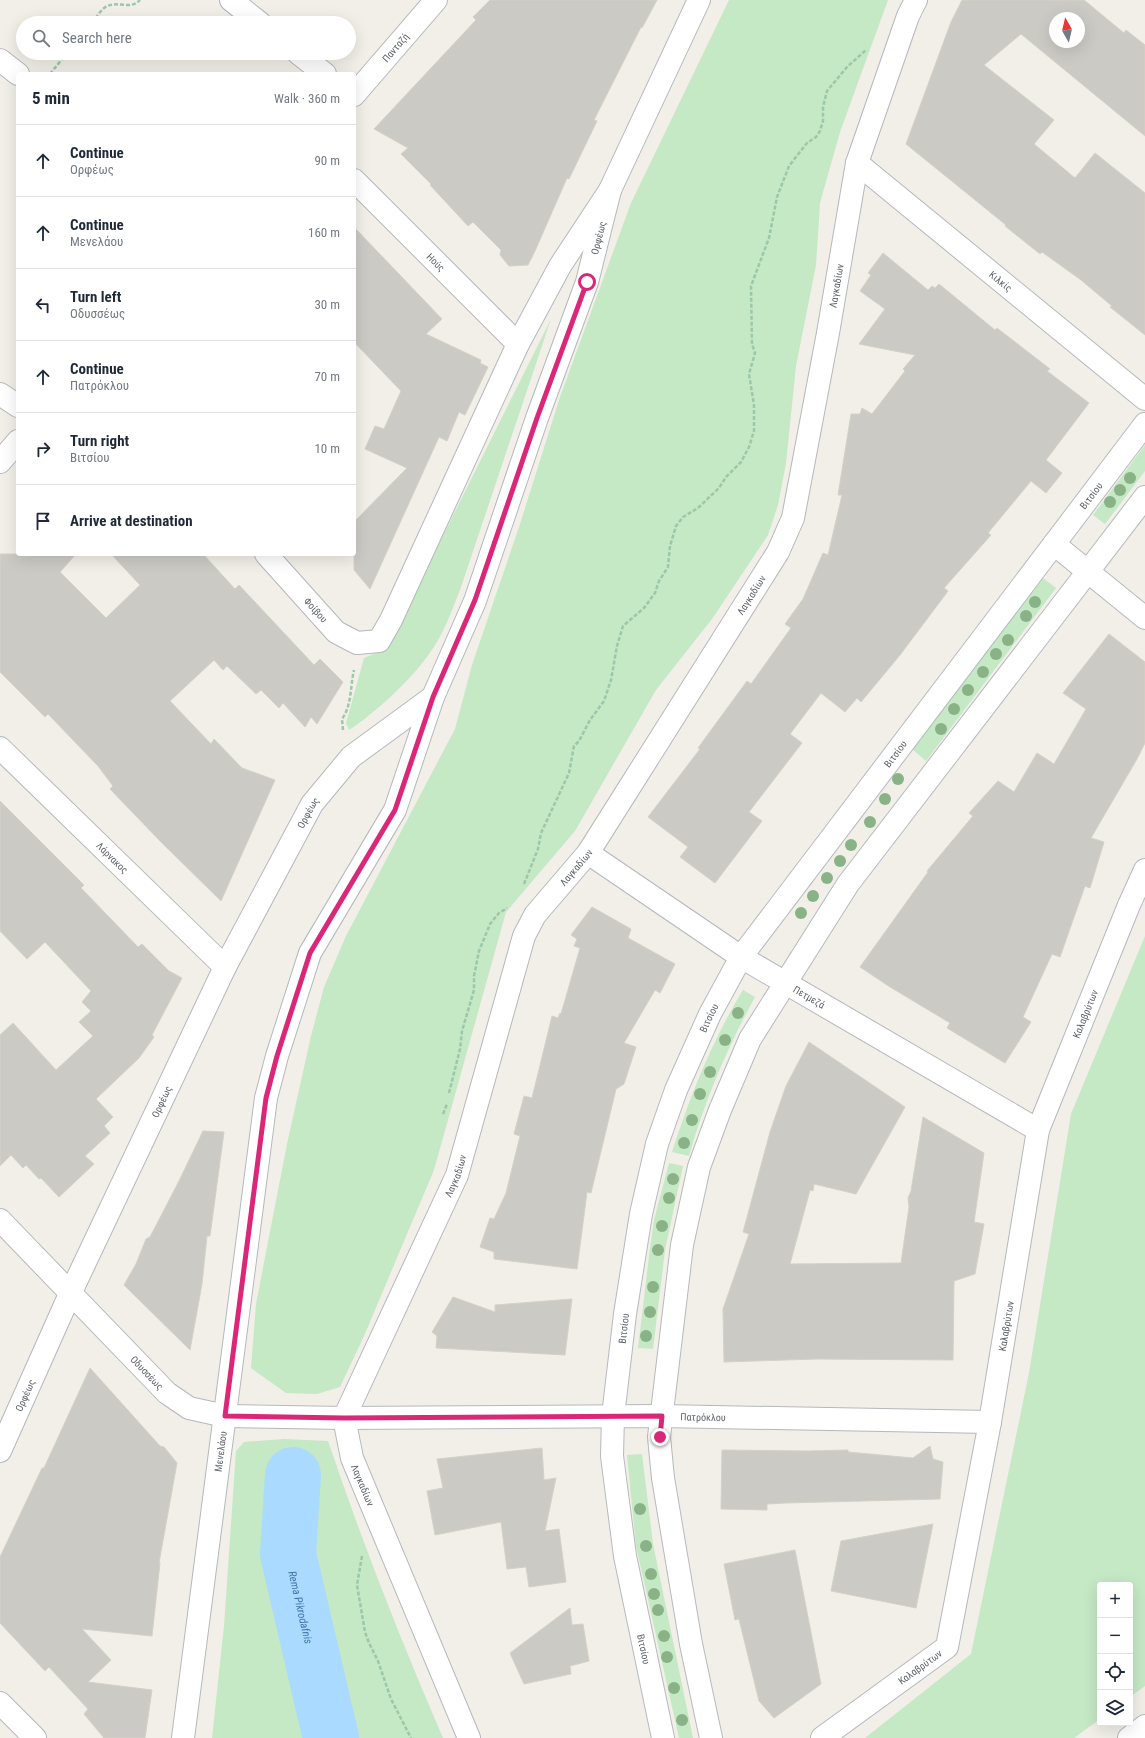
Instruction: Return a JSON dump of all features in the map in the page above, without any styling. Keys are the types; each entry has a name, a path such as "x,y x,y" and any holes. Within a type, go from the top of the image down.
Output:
{"street":[{"path":"231,0 251,16"},
{"name":"Πανταζή","path":"356,93 436,0"},
{"name":"Ορφέως","path":"357,643 379,641 391,620 518,344 560,266 610,190 699,0"},
{"name":"Λαγκαδίων","path":"468,1738 352,1458 344,1418 457,1175 524,936 535,915 588,853 778,552 793,518 828,333 857,163 908,16 916,0"},
{"path":"0,60 16,72"},
{"path":"307,60 322,72"},
{"name":"Κιλκίς","path":"857,163 1145,399"},
{"name":"Ηούς","path":"356,182 518,344"},
{"name":"Ορφέως","path":"0,1451 70,1294 225,967 312,804 351,757 433,697 475,600 537,418 587,282 610,190"},
{"path":"0,394 16,405"},
{"name":"Βιτσίου","path":"663,1738 625,1556 612,1456 613,1416 625,1314 641,1214 657,1144 676,1090 710,1014 741,957 1145,424"},
{"path":"0,462 16,443"},
{"path":"711,1738 691,1644 663,1478 660,1437 682,1245 699,1167 720,1110 750,1039 848,884 1145,497"},
{"path":"1054,544 1145,618"},
{"name":"Φοίβου","path":"268,556 336,632 357,643"},
{"name":"Μενελάου","path":"183,1738 266,1098 277,1056 310,953 395,810 433,697"},
{"name":"Λάρνακος","path":"0,748 225,967"},
{"name":"Πετμεζά","path":"588,853 741,957 1038,1130"},
{"name":"Καλαβρύτων","path":"822,1738 947,1647 990,1422 1038,1130 1145,870"},
{"name":"Οδυσσέως","path":"0,1220 167,1393 189,1408 225,1416 344,1418"},
{"name":"Πατρόκλου","path":"344,1418 662,1416 990,1422"},
{"path":"0,1703 35,1738"},
{"path":"1129,1738 1145,1726"}],"path":[{"path":"98,16 106,6 118,4 131,6 140,0"},
{"path":"523,890 525,879 538,849 541,833 569,773 574,746 579,742 590,720 604,701 611,680 617,646 623,626 644,608 655,593 659,581 668,567 673,532 682,517 698,508 719,488 726,477 741,462 749,447 754,431 754,405 750,374 755,353 752,344 751,286 769,238 777,196 789,166 807,143 816,137 820,131 823,121 823,107 828,91 846,67 869,47"},
{"path":"52,72 61,60"},
{"path":"351,757 341,723 349,704 350,686 356,659 357,643"},
{"path":"449,1096 460,1049 463,1026 474,990 474,976 479,951 488,928 499,913 512,907"},
{"path":"443,1116 444,1108 448,1102"},
{"path":"378,1521 362,1554 357,1585 358,1596 369,1644 378,1661 391,1699 411,1738"}],"green space":[{"path":"729,0 888,0 840,132 820,203 816,265 796,366 786,463 778,505 768,535 712,619 656,690 575,831 506,912 434,1170 364,1336 340,1387 317,1394 286,1393 251,1368 256,1304 287,1144 311,1036 324,987 346,936 455,729 472,665 520,524 560,397 631,203"},
{"path":"551,319 461,587 443,630 429,654 403,685 381,705 349,730 346,723 364,658 380,651 395,632"},
{"path":"1145,445 1145,471 1105,524 1093,515"},
{"path":"1043,578 1056,588 926,761 912,749"},
{"path":"1145,936 1145,1686 1133,1695 1133,1582 1097,1582 1097,1721 1074,1738 865,1738 971,1654 1029,1373 1071,1114"},
{"path":"743,990 755,997 735,1035 718,1075 702,1115 689,1156 672,1152 711,1049"},
{"path":"669,1163 683,1166 665,1250 653,1349 638,1348 654,1220"},
{"path":"284,1439 328,1441 382,1591 443,1738 212,1738 224,1626 236,1451 244,1442"},
{"path":"642,1454 653,1544 693,1738 679,1738 636,1546 627,1455"}],"building":[{"path":"490,0 657,0 642,28 641,27 594,120 597,121 569,179 567,178 528,265 509,266 500,255 501,250 473,222 468,226 430,185 431,184 401,154 408,148 374,129 476,20 473,17"},
{"path":"962,0 1084,0 1124,33 1126,30 1145,45 1145,136 1021,34 984,65 1054,120 1034,144 1075,178 1095,153 1145,193 1145,335 1110,307 1112,306 1081,280 1042,252 1040,254 906,144 951,22"},
{"path":"356,229 442,319 426,334 481,360 480,363 488,367 465,415 459,412 447,441 439,437 370,589 354,570 354,556 356,556 356,520 407,468 365,449 375,426 384,429 401,391 356,344"},
{"path":"883,253 928,290 932,286 935,288 939,284 995,330 997,328 1050,369 1047,371 1089,403 1046,460 1062,473 1046,493 1031,481 988,533 991,535 944,588 948,591 900,655 861,702 857,698 845,712 821,693 790,734 802,743 749,812 762,821 715,883 680,857 688,847 648,817 700,749 698,748 747,681 751,684 791,628 785,624 803,599 823,553 828,555 842,495 838,495 851,414 860,414 862,408 872,414 905,371 903,369 915,355 859,344 885,309 860,291 871,275 868,273"},
{"path":"0,554 16,554 16,556 74,556 60,572 106,618 140,585 113,556 205,556 235,589 239,585 314,665 320,659 343,682 317,724 311,717 305,727 283,703 279,708 261,690 256,694 227,666 223,670 214,660 170,701 211,744 214,739 242,768 275,780 221,901 110,789 113,786 98,766 48,714 45,717 0,672"},
{"path":"1109,634 1145,662 1145,743 1091,838 1104,842 1090,888 1085,886 1060,957 1052,954 1023,1017 1031,1022 1005,1063 947,1028 950,1023 860,967 928,872 927,871 973,816 969,813 998,781 1014,792 1037,753 1054,764 1086,709 1063,693"},
{"path":"0,801 84,885 81,888 138,947 142,944 169,971 182,978 152,1035 154,1037 139,1058 96,1099 113,1117 104,1126 110,1133 85,1156 94,1164 59,1197 41,1178 39,1179 26,1165 23,1168 11,1155 0,1166 0,1035 13,1023 56,1070 93,1036 79,1022 91,1011 82,1002 91,991 45,942 27,959 0,931"},
{"path":"592,907 631,929 628,938 675,964 660,993 655,990 624,1043 636,1047 624,1084 616,1089 591,1193 587,1192 577,1269 494,1259 494,1252 480,1247 490,1218 494,1219 506,1193 520,1136 514,1134 524,1096 532,1098 552,1016 558,1018 560,1013 561,1014 580,948 574,946 577,939 571,935"},
{"path":"809,1042 905,1107 856,1194 814,1184 813,1191 810,1190 790,1264 901,1263 909,1207 908,1198 911,1191 923,1117 984,1153 974,1222 984,1224 975,1274 954,1281 953,1360 817,1359 724,1362 723,1309 749,1234 743,1232 770,1132 786,1086"},
{"path":"203,1131 224,1132 210,1236 207,1236 202,1284 190,1350 124,1285 136,1264 146,1239 150,1237 179,1181"},
{"path":"453,1297 495,1312 495,1305 572,1299 565,1355 436,1348 437,1336 432,1332"},
{"path":"90,1368 160,1446 164,1447 177,1463 159,1563 152,1636 82,1629 111,1660 88,1682 152,1690 145,1738 104,1738 84,1714 88,1709 49,1667 45,1671 0,1623 0,1557 42,1468 44,1468"},
{"path":"930,1446 933,1459 943,1462 940,1499 767,1504 767,1510 721,1509 722,1450 848,1450 848,1452 913,1458"},
{"path":"542,1448 544,1480 556,1478 545,1531 559,1529 566,1582 529,1587 526,1567 507,1569 501,1522 435,1535 427,1491 443,1488 437,1459"},
{"path":"933,1524 916,1608 831,1591 841,1541"},
{"path":"795,1550 821,1684 774,1718 759,1701 739,1619 735,1620 724,1564"},
{"path":"570,1608 572,1625 583,1624 589,1661 570,1666 571,1674 524,1684 510,1653"}],"waterway":[{"name":"Rema Pikrodafnis","path":"293,1475 288,1554 331,1738"}],"route":[{"path":"587,282 537,418 475,600 433,697 395,810 310,953 298,988 266,1098 225,1416 344,1418 662,1416 660,1437"}]}
